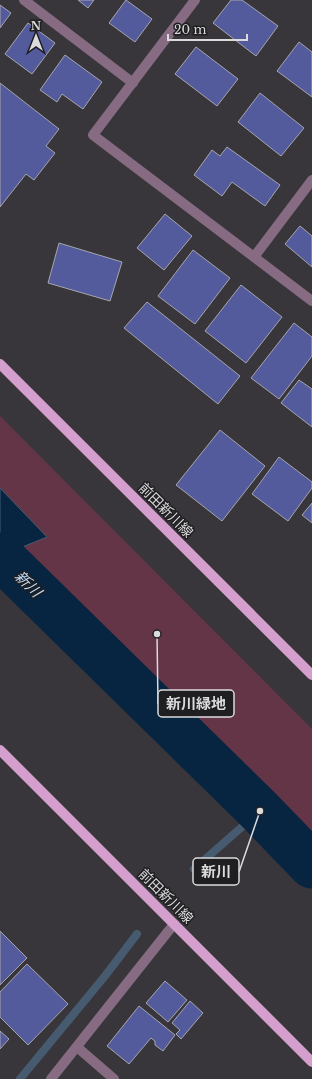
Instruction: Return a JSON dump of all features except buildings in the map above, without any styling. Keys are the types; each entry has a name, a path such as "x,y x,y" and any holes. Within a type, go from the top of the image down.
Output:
{"main road":[{"name":"前田新川線","path":"0,364 312,675"},
{"name":"前田新川線","path":"0,750 312,1062"}],"street":[{"path":"24,0 133,82"},
{"path":"195,0 93,135 312,301"},
{"path":"254,257 312,180"},
{"path":"51,1079 174,924"},
{"path":"77,1047 114,1079"}],"shaded area":[{"path":"0,416 312,729 312,843 0,540"}],"water":[{"path":"0,488 47,537 0,556"}],"waterway":[{"name":"新川","path":"0,556 260,811 312,865"},
{"path":"194,869 260,811"},
{"path":"20,1079 105,976 137,934"}],"place":[{"name":"新川緑地","path":"157,634"},
{"name":"新川","path":"260,811"}]}
